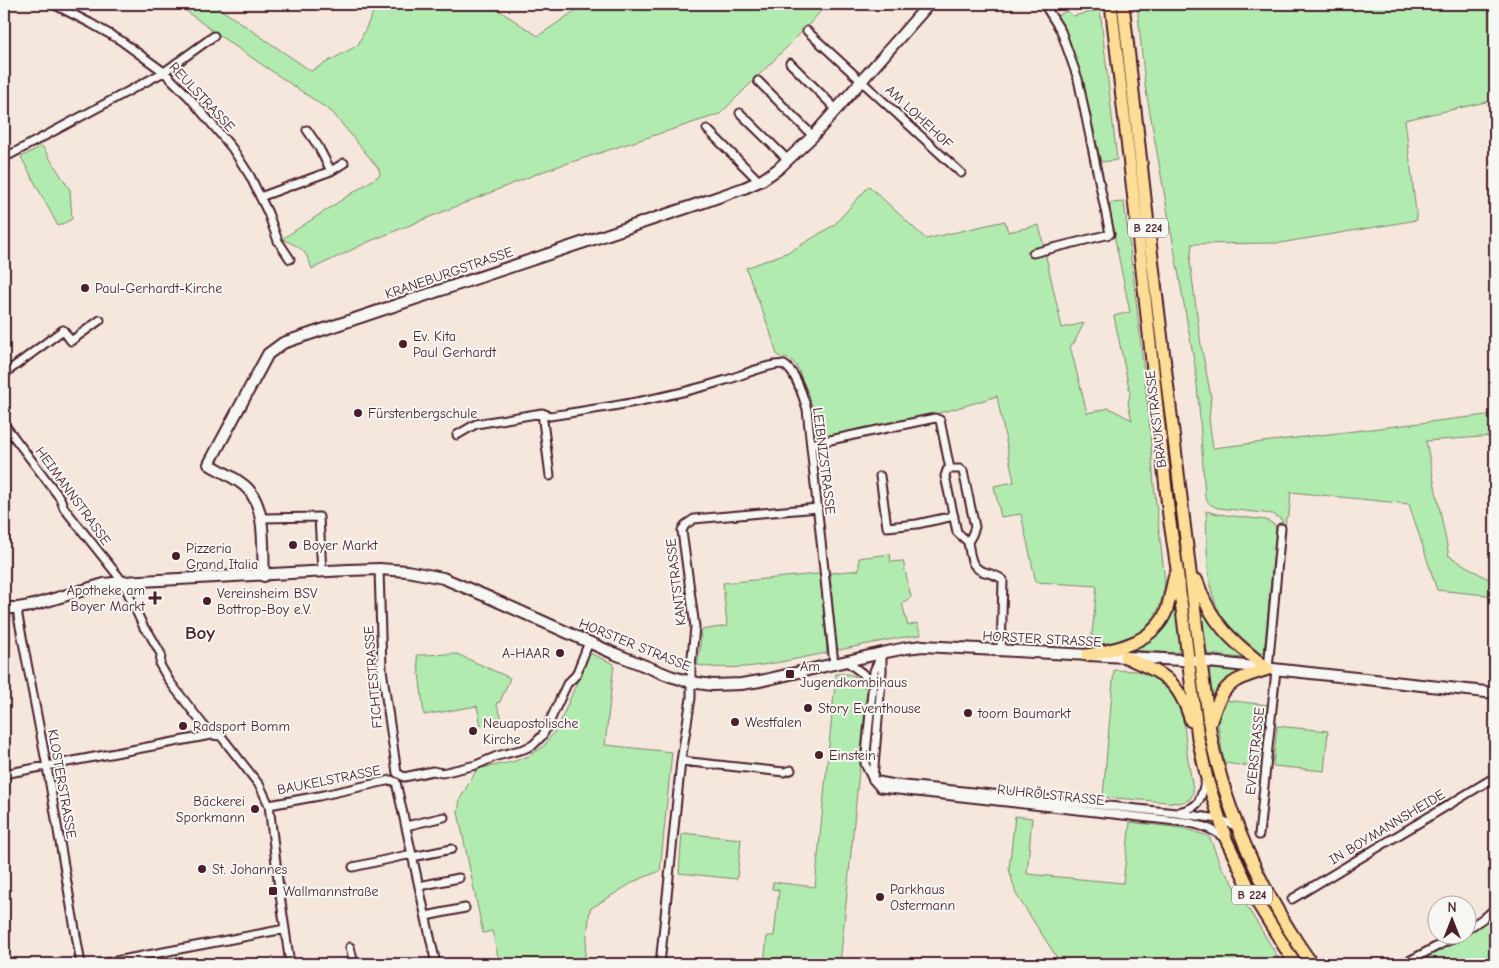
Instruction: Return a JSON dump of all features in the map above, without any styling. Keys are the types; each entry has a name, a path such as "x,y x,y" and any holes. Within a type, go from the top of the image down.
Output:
{"main road":[{"name":"KRANEBURGSTRASSE","path":"262,518 258,504 249,489 241,482 209,464 268,354 283,343 744,188 759,181 778,169 813,136 929,4"},
{"name":"BRAUKSTRASSE","path":"1111,4 1169,516 1198,738 1207,779 1226,839 1252,894 1296,964"},
{"name":"BRAUKSTRASSE","path":"1124,4 1130,75 1209,725 1217,762 1238,827 1265,890 1299,947 1312,964"},
{"path":"262,518 264,576"},
{"path":"1188,553 1201,596 1216,621 1236,644 1272,669"},
{"path":"1088,656 1121,648 1147,635 1162,620 1177,569"},
{"name":"HORSTER STRASSE","path":"4,608 18,608 104,584 123,582 322,572 407,571 443,578 643,666 691,682 712,685 741,684 882,653 923,646 1188,660 1495,693"},
{"path":"1125,657 1152,668 1164,676 1180,693 1198,738"},
{"path":"1209,725 1217,701 1230,684 1241,678 1272,669"}],"street":[{"name":"REULSTRASSE","path":"53,4 120,40 164,72 189,97 232,148 250,176 268,213 278,241 290,259"},
{"path":"1033,252 1110,234 1078,79 1061,31 1044,4"},
{"path":"807,31 861,80"},
{"path":"4,158 164,72 214,36"},
{"path":"790,63 836,109"},
{"name":"AM LOHEHOF","path":"861,80 961,172"},
{"path":"758,81 813,136"},
{"path":"740,113 788,160"},
{"path":"707,129 759,181"},
{"path":"308,130 331,171"},
{"path":"260,197 331,171 344,163"},
{"path":"4,374 63,330 71,341 100,320"},
{"name":"LEIBNIZSTRASSE","path":"457,435 476,424 542,413 550,416 637,402 725,381 775,364 784,365 792,372 801,391 806,408 834,664"},
{"path":"542,413 550,476"},
{"path":"811,444 935,418 940,420 950,469"},
{"name":"HEIMANNSTRASSE","path":"4,424 60,498 64,508 123,582 144,628 161,654 160,664 170,682 211,734 221,736 260,786 270,805"},
{"path":"968,542 975,527 963,471 960,468 950,469 947,470 945,476 957,532 968,542 974,567 982,572 999,576 1003,580 1001,651"},
{"path":"880,476 887,527 917,524 954,516"},
{"name":"KANTSTRASSE","path":"691,682 695,627 682,538 682,531 685,525 690,521 698,519 818,508"},
{"path":"262,518 319,517 322,572"},
{"path":"1272,669 1281,528"},
{"name":"FICHTESTRASSE","path":"379,570 382,669 397,773 404,777 476,765 497,756 533,745 548,728 566,684 576,675 588,642"},
{"name":"KLOSTERSTRASSE","path":"18,608 81,964"},
{"path":"873,780 865,764 874,671 882,653"},
{"path":"873,780 882,653"},
{"path":"846,661 862,672 873,684"},
{"name":"EVERSTRASSE","path":"1259,835 1272,669"},
{"path":"660,964 681,761 691,698 691,682"},
{"path":"4,774 211,734"},
{"path":"681,761 784,772 791,770"},
{"name":"IN BOYMANNSHEIDE","path":"1292,898 1495,778"},
{"path":"1176,813 1192,809 1198,803 1207,779"},
{"name":"BAUKELSTRASSE","path":"270,805 393,780 397,784 406,826"},
{"name":"RUHRÖLSTRASSE","path":"873,780 895,784 1176,813"},
{"name":"RUHRÖLSTRASSE","path":"873,780 880,788 907,792 1185,822 1216,831 1226,839"},
{"path":"270,805 290,964"},
{"path":"1176,813 1219,819 1238,827"},
{"path":"436,964 406,826 444,817"},
{"path":"353,867 452,849"},
{"path":"419,886 459,878"},
{"path":"426,916 465,908"},
{"path":"1476,923 1495,908"},
{"path":"100,964 284,928"},
{"path":"1403,964 1438,946"},
{"path":"350,947 354,964"}],"green space":[{"path":"177,4 213,4 311,71 358,45 377,4 489,4 538,36 585,4 827,4 806,28 720,114 544,171 368,242 312,269 302,250 282,239 380,175 379,169 332,112 214,32"},
{"path":"1137,4 1495,4 1495,100 1405,120 1417,220 1280,243 1192,244 1190,262 1201,345 1211,397 1209,419 1213,448 1495,414 1495,436 1426,441 1449,556 1495,583 1495,596 1437,590 1409,504 1291,492 1289,514 1286,518 1285,529 1282,520 1273,514 1218,508 1210,504 1206,499 1195,366 1145,85"},
{"path":"1100,10 1117,160 1101,162 1079,69 1066,33 1057,16 1067,11 1073,16"},
{"path":"42,146 70,190 72,219 58,226 21,157"},
{"path":"869,186 926,239 1005,221 1008,232 1039,225 1062,328 1084,323 1074,343 1070,346 1087,413 1109,408 1132,420 1128,404 1130,393 1114,316 1130,312 1110,215 1110,203 1124,202 1149,419 1165,582 1158,610 1143,630 1120,641 1091,644 1097,586 1036,582 1021,514 1001,517 994,486 1014,482 997,396 932,415 823,438 816,433 811,404 798,369 792,361 777,355 746,268 791,251 834,225"},
{"path":"1206,511 1266,520 1275,525 1264,653 1261,654 1233,629 1220,613 1215,602 1209,577"},
{"path":"890,554 891,562 903,561 911,597 902,603 908,626 917,623 921,635 839,650 835,634 830,573 859,570 859,558"},
{"path":"817,574 821,576 827,653 746,667 730,668 697,665 701,630 727,626 723,583"},
{"path":"1174,603 1180,642 1179,652 1132,650 1132,648"},
{"path":"1199,603 1213,626 1243,656 1242,658 1207,654 1204,652"},
{"path":"457,654 510,678 500,702 496,703 503,721 481,726 477,706 424,715 417,655"},
{"path":"592,654 614,664 605,745 672,752 660,871 635,881 590,909 584,964 500,964 492,931 483,933 458,812 460,799 477,769 512,762 529,756 544,746 559,725 588,656"},
{"path":"1213,669 1240,671 1242,673 1224,683 1212,701 1210,700 1207,673"},
{"path":"1114,670 1138,671 1152,676 1170,692 1178,704 1184,724 1193,790 1189,800 1179,803 1103,797"},
{"path":"836,674 855,676 867,691 840,964 764,964 767,936 774,936 779,890 772,889 773,882 815,887"},
{"path":"1224,700 1269,705 1262,768 1224,763 1217,718"},
{"path":"1277,726 1328,731 1324,771 1273,766"},
{"path":"1015,816 1032,818 1027,874 1123,883 1130,822 1182,828 1205,835 1210,838 1221,867 1231,880 1282,964 1061,964 1016,894 1009,869"},
{"path":"682,833 741,839 737,879 679,873"},
{"path":"1495,914 1495,964 1413,964 1446,946 1476,946 1476,928"}],"place":[{"name":"Paul-Gerhardt-Kirche","path":"85,288"},
{"name":"Ev. Kita Paul Gerhardt","path":"403,344"},
{"name":"Fürstenbergschule","path":"358,413"},
{"name":"Boyer Markt","path":"293,545"},
{"name":"Pizzeria Grand Italia","path":"176,556"},
{"name":"Apotheke am Boyer Markt","path":"155,598"},
{"name":"Vereinsheim BSV Bottrop-Boy e.V.","path":"207,601"},
{"name":"A-HAAR","path":"560,653"},
{"name":"Am Jugendkombihaus","path":"790,674"},
{"name":"Story Eventhouse","path":"808,708"},
{"name":"toom Baumarkt","path":"968,713"},
{"name":"Westfalen","path":"735,722"},
{"name":"Radsport Bomm","path":"183,726"},
{"name":"Neuapostolische Kirche","path":"473,731"},
{"name":"Einstein","path":"819,755"},
{"name":"Bäckerei Sporkmann","path":"255,809"},
{"name":"St. Johannes","path":"202,869"},
{"name":"Wallmannstraße","path":"273,891"},
{"name":"Parkhaus Ostermann","path":"880,897"}],"district":[{"name":"Boy","path":"200,633"}]}
